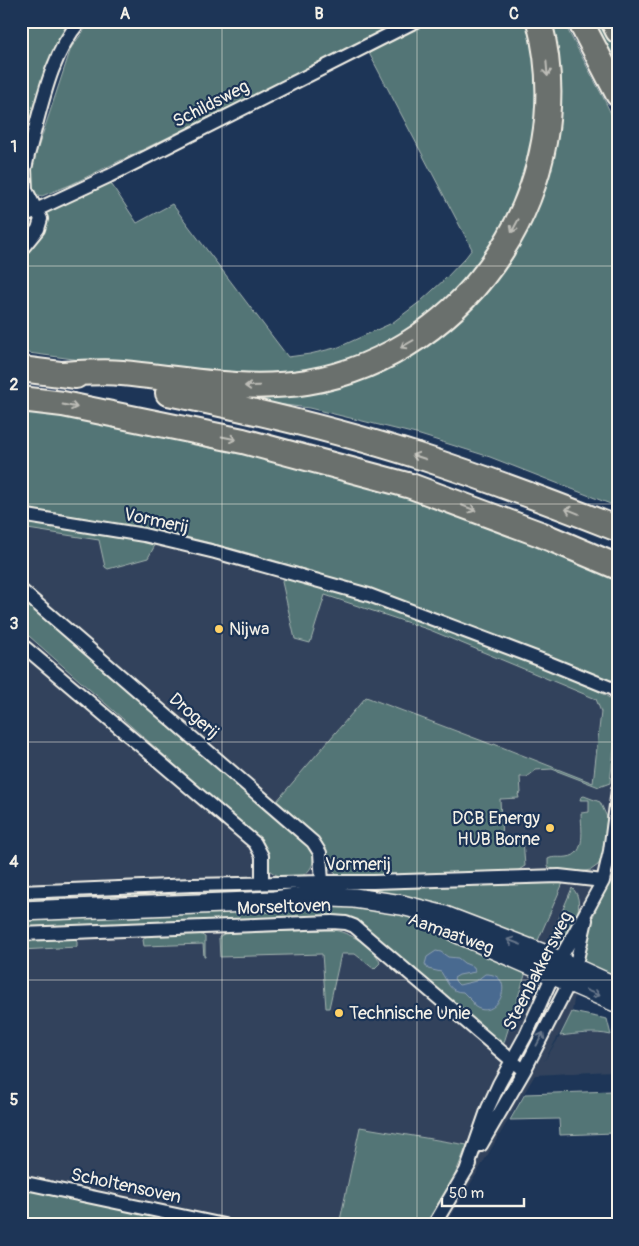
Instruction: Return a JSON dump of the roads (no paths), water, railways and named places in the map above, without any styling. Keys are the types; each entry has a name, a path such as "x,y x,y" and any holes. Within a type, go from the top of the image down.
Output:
{"highway":[{"path":"62,374 120,373 223,385 256,386 285,384 329,377 354,369 376,360 421,336 459,303 483,277 508,240 533,188 544,142 548,104 547,69 539,21"},
{"path":"580,21 618,94"},
{"path":"613,21 618,31"},
{"path":"21,369 62,374 218,403 318,427 418,456 544,500 618,529"},
{"path":"21,399 63,404 243,441 411,486 540,534 618,568"}],"main road":[{"name":"Aamaatweg","path":"21,911 274,901 312,896 354,898 402,905 445,916 564,972 618,1003"},
{"name":"Aamaatweg","path":"564,972 618,988"}],"street":[{"path":"21,250 40,225 40,215 26,190 25,169 28,155 56,58 72,30 80,21"},
{"name":"Schildsweg","path":"21,217 109,176 416,21"},
{"name":"Vormerij","path":"21,515 144,535 370,594 544,661 613,689 618,694"},
{"name":"Drogerij","path":"21,590 313,842 320,853 322,882"},
{"path":"21,644 255,843 262,856 262,884"},
{"path":"603,881 610,851 618,790"},
{"name":"Vormerij","path":"21,892 559,876 603,881"},
{"name":"Steenbakkersweg","path":"434,1225 524,1071 564,972 575,931 603,881"},
{"name":"Morseltoven","path":"21,934 346,923 354,926 524,1071"},
{"name":"Steenbakkersweg","path":"466,1170 488,1108 546,994 564,972"},
{"name":"Scholtensoven","path":"21,1182 224,1225"}],"place":[{"name":"Nijwa","path":"219,629"},
{"name":"DCB Energy HUB Borne","path":"550,828"},
{"name":"Technische Unie","path":"339,1013"}]}
